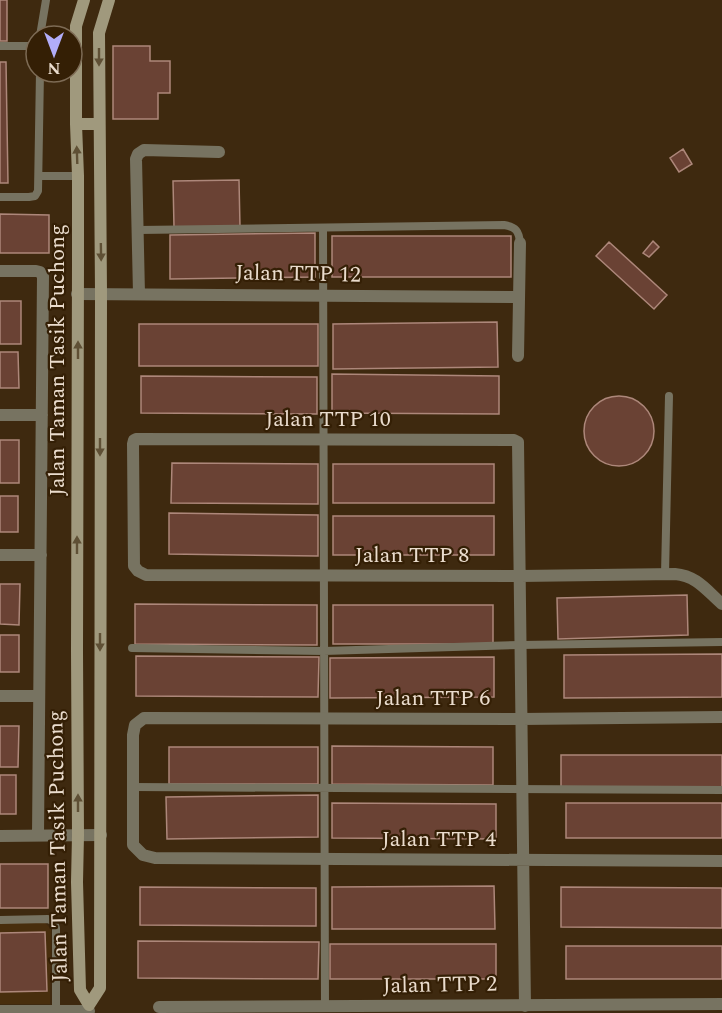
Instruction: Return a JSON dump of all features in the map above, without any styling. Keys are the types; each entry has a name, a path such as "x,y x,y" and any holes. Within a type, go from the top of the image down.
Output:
{"street":[{"name":"Jalan Taman Tasik Puchong","path":"84,0 76,26 78,176 78,835 76,882 80,990 89,1010"},
{"name":"Jalan Taman Tasik Puchong","path":"89,1010 100,988 99,33 109,0"},
{"path":"76,124 99,124"},
{"path":"139,294 136,159 138,154 144,150 219,152"},
{"path":"518,356 520,243"},
{"path":"0,271 36,271 43,276 38,835"},
{"name":"Jalan TTP 12","path":"77,294 519,297"},
{"path":"0,415 42,415"},
{"name":"Jalan TTP 10","path":"138,571 134,566 133,531 133,444 136,439 514,440 518,442 520,576"},
{"path":"0,555 41,555"},
{"name":"Jalan TTP 8","path":"138,571 146,575 687,575 696,580 722,604"},
{"path":"77,573 100,574"},
{"path":"520,576 525,1006"},
{"path":"0,696 39,696"},
{"name":"Jalan TTP 6","path":"133,787 133,735 135,725 144,718 722,717"},
{"name":"Jalan TTP 4","path":"133,787 134,845 143,855 155,858 722,861"},
{"path":"0,836 101,835"},
{"name":"Jalan TTP 2","path":"159,1008 722,1004"},
{"path":"0,1011 89,1010"}],"lane":[{"path":"41,24 46,0"},
{"path":"0,46 24,46"},
{"path":"0,197 29,197 35,196 38,191 40,84"},
{"path":"39,176 78,176"},
{"path":"138,230 504,225 517,230 520,243"},
{"path":"323,228 325,1008"},
{"path":"665,574 669,396"},
{"path":"132,648 324,651 722,642"},
{"path":"133,787 722,790"},
{"path":"0,920 48,919 54,922 56,928 56,1011"}],"shaded area":[{"path":"0,923 45,923 51,929 50,1004 0,1004"}],"building":[{"path":"0,0 7,0 7,41 0,41"},
{"path":"113,46 150,46 150,61 170,61 170,93 158,93 158,119 113,119"},
{"path":"0,62 6,62 8,183 0,183"},
{"path":"683,149 692,164 679,172 670,158"},
{"path":"239,180 240,227 174,227 173,181"},
{"path":"0,214 49,215 49,253 0,253"},
{"path":"315,233 315,277 170,279 170,235"},
{"path":"332,236 511,236 511,277 332,277"},
{"path":"653,241 659,247 649,257 643,253"},
{"path":"609,242 667,295 654,309 596,256"},
{"path":"0,301 21,301 21,344 0,344"},
{"path":"497,322 498,367 333,369 333,324"},
{"path":"139,324 318,324 318,366 139,366"},
{"path":"0,352 18,352 19,388 0,388"},
{"path":"332,374 499,376 499,414 332,413"},
{"path":"141,376 317,377 317,414 141,413"},
{"path":"619,396 632,399 644,406 651,418 654,431 651,444 644,456 632,463 619,466 606,463 594,456 587,444 584,431 587,418 594,406 606,399"},
{"path":"0,440 19,440 19,483 0,483"},
{"path":"172,463 318,464 318,504 171,503"},
{"path":"333,464 494,464 494,503 333,503"},
{"path":"0,496 18,496 18,532 0,532"},
{"path":"169,513 318,515 318,556 169,554"},
{"path":"333,516 494,516 494,555 333,555"},
{"path":"0,584 20,584 19,625 0,624"},
{"path":"687,595 688,635 558,639 557,598"},
{"path":"135,604 317,605 317,645 135,644"},
{"path":"333,605 493,605 493,644 333,644"},
{"path":"0,635 19,635 19,672 0,672"},
{"path":"722,654 722,697 564,698 564,655"},
{"path":"136,656 319,657 318,697 136,696"},
{"path":"494,657 494,697 330,698 330,658"},
{"path":"0,726 19,726 18,767 0,767"},
{"path":"332,746 493,747 493,785 332,784"},
{"path":"169,747 318,747 318,784 169,784"},
{"path":"561,755 722,755 722,787 561,788"},
{"path":"0,775 16,775 16,814 0,814"},
{"path":"318,795 318,837 167,839 166,797"},
{"path":"332,803 496,804 496,839 332,838"},
{"path":"566,803 722,803 722,838 566,838"},
{"path":"0,864 48,864 48,908 0,908"},
{"path":"494,886 495,929 332,929 332,887"},
{"path":"140,887 316,888 316,926 140,925"},
{"path":"561,887 722,888 722,928 561,927"},
{"path":"45,932 47,991 0,992 0,933"},
{"path":"138,941 319,942 318,979 138,978"},
{"path":"330,944 496,944 496,979 330,979"},
{"path":"566,946 722,946 722,979 566,979"}]}
